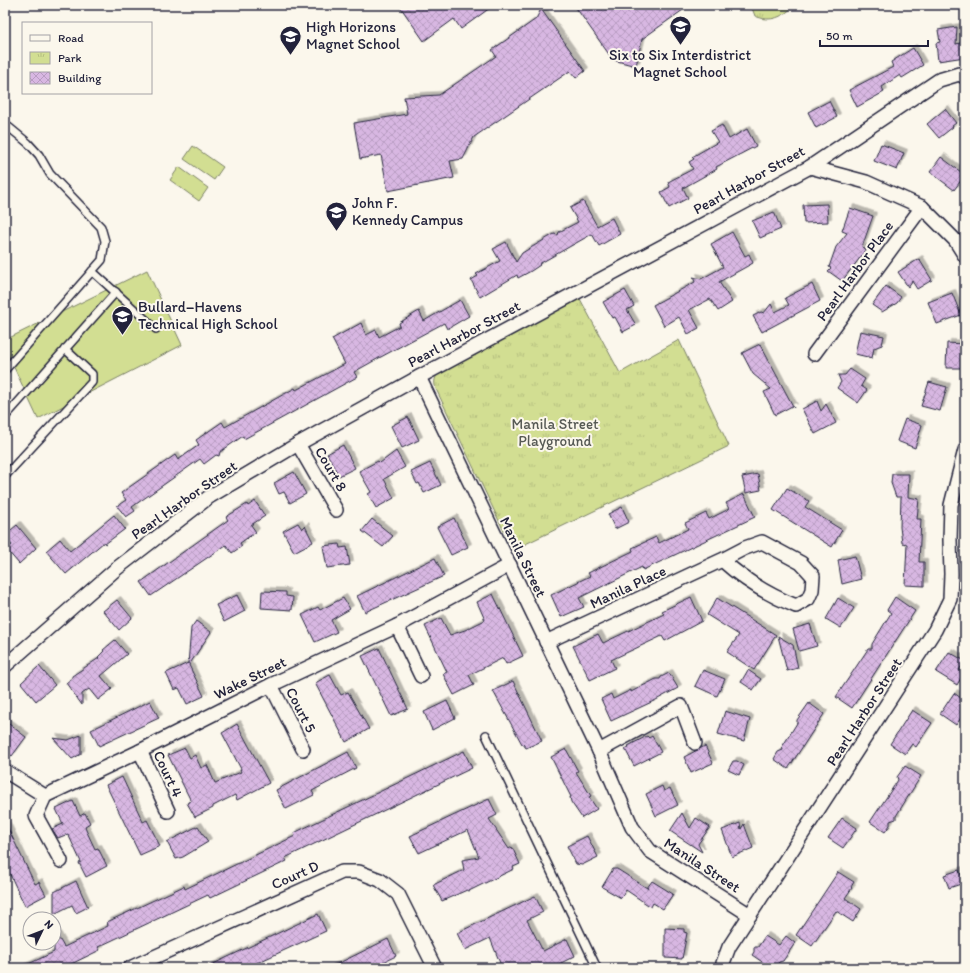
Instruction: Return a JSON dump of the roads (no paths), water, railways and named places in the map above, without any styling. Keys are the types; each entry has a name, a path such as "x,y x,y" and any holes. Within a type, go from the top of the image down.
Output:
{"street":[{"name":"Pearl Harbor Street","path":"5,666 116,568 209,498 298,444 419,377 810,167 939,80 959,74 965,77"},
{"path":"810,167 866,182 922,207 955,240 965,256"},
{"name":"Pearl Harbor Place","path":"814,354 922,207"},
{"name":"Manila Street","path":"419,377 599,750 632,828 650,851 750,915"},
{"name":"Court 8","path":"298,444 336,510"},
{"name":"Pearl Harbor Street","path":"723,968 723,963 729,947 936,630 950,599 951,505 965,450"},
{"name":"Manila Place","path":"546,642 745,548 762,542 801,563 814,576 812,590 808,599 796,606 776,598 740,576 722,560"},
{"name":"Wake Street","path":"45,796 140,751 271,685 397,626 510,565"},
{"path":"397,626 421,676"},
{"name":"Court 5","path":"271,685 303,750"},
{"path":"599,750 681,706 695,743"},
{"name":"Court 4","path":"140,751 168,811"},
{"path":"5,771 45,796 36,816 61,861"},
{"name":"Court D","path":"130,968 342,872 359,872 380,880 398,894 435,968"}],"lane":[{"path":"5,124 32,147 39,155 50,174 101,227 105,241 102,260 5,370"},
{"path":"92,271 156,328"},
{"path":"5,417 116,292"},
{"path":"5,476 92,382 92,374 65,349"},
{"path":"486,735 597,968"}],"place":[{"name":"Six to Six Interdistrict Magnet School","path":"680,46"},
{"name":"High Horizons Magnet School","path":"290,56"},
{"name":"John F. Kennedy Campus","path":"336,232"},
{"name":"Bullard–Havens Technical High School","path":"123,336"}],"park label":[{"name":"Manila Street Playground","path":"555,432"}]}
